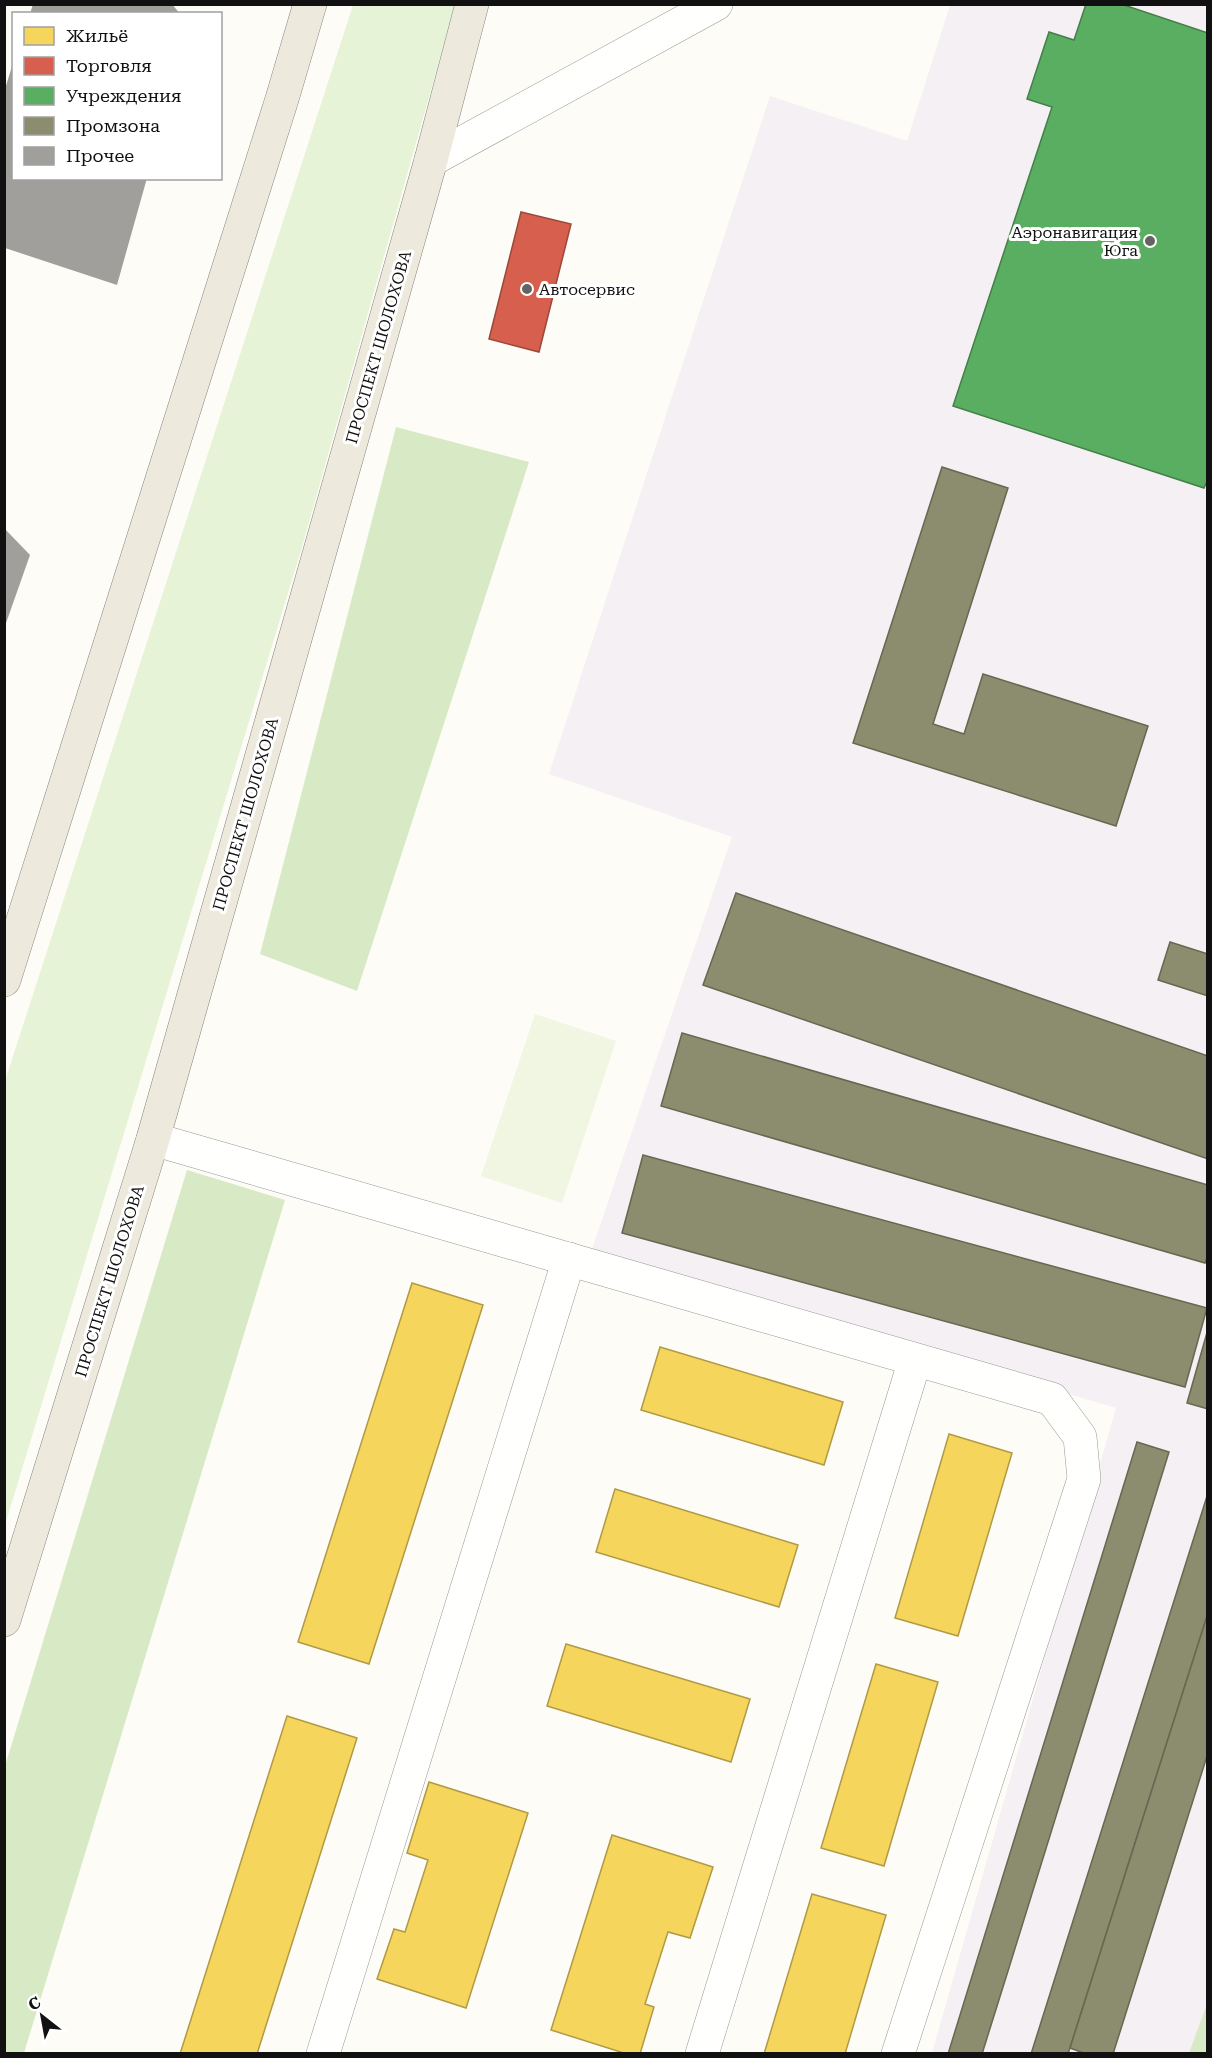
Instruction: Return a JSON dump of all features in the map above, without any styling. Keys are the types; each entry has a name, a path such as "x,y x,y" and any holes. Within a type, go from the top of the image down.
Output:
{"main road":[{"path":"4,980 310,4"},
{"name":"ПРОСПЕКТ ШОЛОХОВА","path":"4,1620 153,1139 431,160 471,4"}],"lane":[{"path":"431,160 716,4"},
{"path":"153,1139 1052,1399 1080,1437 1084,1479 898,2054"},
{"path":"322,2054 569,1259"},
{"path":"702,2054 915,1359"}],"shaded area":[{"path":"950,5 1207,5 1207,2053 932,2053 1116,1408 591,1252 732,837 549,774 770,96 907,141"}],"green space":[{"path":"353,5 455,5 302,547 5,1525 5,1081"},
{"path":"396,427 529,462 357,991 260,954"},
{"path":"535,1014 616,1041 562,1203 481,1176"},
{"path":"187,1170 285,1200 24,2053 5,2053 5,1766"},
{"path":"1207,2004 1207,2053 1189,2053"}],"building: Жильё":[{"path":"412,1283 483,1305 369,1664 298,1642"},
{"path":"660,1347 843,1402 824,1465 641,1410"},
{"path":"949,1434 1012,1453 958,1636 895,1618"},
{"path":"615,1489 798,1545 779,1607 596,1552"},
{"path":"566,1644 750,1699 731,1762 547,1706"},
{"path":"876,1664 938,1682 884,1866 821,1848"},
{"path":"287,1716 357,1738 257,2054 180,2054"},
{"path":"429,1782 528,1813 466,2008 377,1979 394,1929 405,1932 428,1860 407,1853"},
{"path":"612,1835 713,1867 690,1938 668,1932 645,2004 654,2007 640,2054 627,2054 551,2030"},
{"path":"812,1894 886,1915 845,2054 764,2054"}],"building: Торговля":[{"path":"521,212 571,224 539,352 489,339"}],"building: Учреждения":[{"path":"1086,4 1121,4 1208,33 1208,479 1204,488 953,406 1052,107 1027,99 1049,32 1074,40"}],"building: Промзона":[{"path":"942,467 1008,488 933,724 964,734 983,674 1148,726 1116,826 853,743"},
{"path":"736,893 1208,1056 1208,1159 703,985"},
{"path":"1170,942 1208,954 1208,996 1158,980"},
{"path":"682,1033 1208,1185 1208,1255 1205,1263 661,1106"},
{"path":"643,1155 1207,1308 1185,1387 622,1233"},
{"path":"1208,1329 1208,1409 1187,1403"},
{"path":"1137,1442 1169,1452 982,2054 948,2054"},
{"path":"1208,1493 1208,1613 1068,2054 1031,2054"},
{"path":"1208,1613 1208,1753 1113,2054 1086,2054 1070,2048"}],"building: Прочее":[{"path":"33,4 172,4 178,12 31,12"},
{"path":"12,66 12,180 146,180 117,285 5,248 5,89"},
{"path":"4,528 30,555 5,626 4,626"}],"place":[{"name":"Аэронавигация Юга","path":"1150,241"},
{"name":"Автосервис","path":"527,289"}]}
